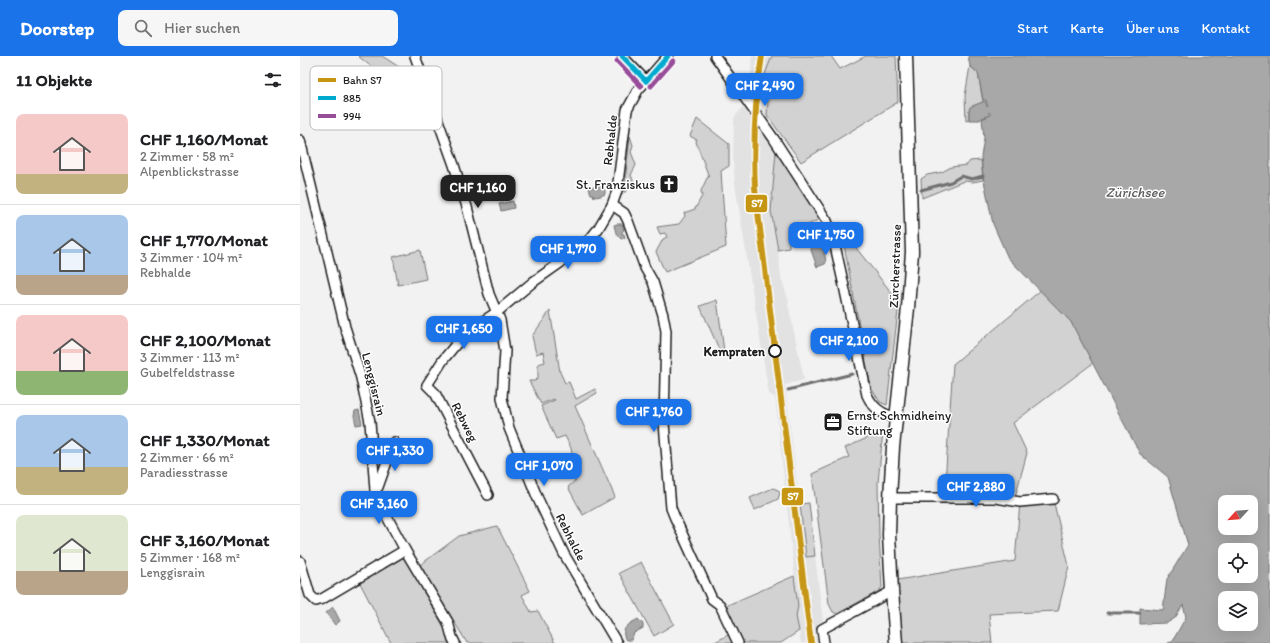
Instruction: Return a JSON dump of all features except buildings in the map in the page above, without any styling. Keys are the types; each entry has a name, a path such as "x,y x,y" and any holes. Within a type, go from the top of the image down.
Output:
{"main road":[{"name":"Zürcherstrasse","path":"896,643 889,535 892,447 908,308 912,252 906,56"}],"street":[{"path":"415,56 419,66"},
{"path":"622,56 646,81"},
{"name":"Rebhalde","path":"617,643 564,554 515,445 502,398 505,350 504,335 497,312 533,282 577,251 598,229 612,205 617,191 626,114 638,90 668,56"},
{"path":"715,56 766,127 828,221 834,241 867,395 871,404 883,414 896,417"},
{"path":"441,130 467,207 489,294 497,312"},
{"name":"Lenggisrain","path":"300,140 345,327 361,378 370,422 375,490 382,509 448,622 452,636 456,643"},
{"path":"612,205 624,213 628,221 645,268 653,282 663,315 666,331 664,423 671,508 712,599 720,605 738,643"},
{"name":"Rebweg","path":"488,495 435,393 427,385 443,360 457,343 471,330 497,312"},
{"path":"375,490 378,488 394,442"},
{"path":"890,498 996,498 1020,502 1053,499"},
{"path":"300,561 310,595 316,601 405,550"},
{"path":"824,643 822,629 892,591"}],"shaded area":[{"path":"358,56 382,56 398,66 370,66"},
{"path":"752,56 772,56 764,77 768,102 767,135 775,146 776,151 771,211 781,277 789,302 788,304 804,379 785,385 806,557 815,556 823,621 818,624 820,643 801,643 796,616 798,606 775,397 769,394 735,184 733,160 734,118 745,104 751,74"},
{"path":"772,56 831,56 840,69 866,56 896,56 898,102 801,162 767,115 768,102 764,77"},
{"path":"970,66 978,73 983,102 971,107 969,111 969,120 966,121 965,96"},
{"path":"697,119 729,144 729,166 721,171 726,247 665,272 656,252 663,239 667,237 665,233 660,234 657,227 679,224 685,216 684,213 695,209 702,196 701,191 707,178 709,177 696,142 697,140 690,136"},
{"path":"630,136 633,145 631,152 636,165 631,175 634,183 630,185 626,192 624,192"},
{"path":"776,151 820,219 789,234 789,248 778,250 771,211"},
{"path":"981,160 983,180 973,182 964,181 922,198 921,179 927,175 942,172 951,167 967,165 970,161"},
{"path":"841,229 899,302 887,405 880,402 871,388"},
{"path":"420,250 426,279 398,285 393,257"},
{"path":"1041,290 1071,322 1093,363 1013,423 1027,453 1014,501 944,498 953,364"},
{"path":"717,300 724,351 722,356 700,306"},
{"path":"550,311 560,372 565,383 569,382 576,399 595,389 597,393 575,406 615,497 583,515 568,487 576,480 571,448 565,436 556,439 541,406 555,400 554,399 541,404 529,381 535,381 538,378 538,364 545,362 543,352 536,354 532,336"},
{"path":"883,431 878,483 882,587 879,591 837,614 833,612 829,604 812,474 849,457 845,448"},
{"path":"773,488 778,490 780,493 778,499 755,510 750,498"},
{"path":"1053,499 1069,566 1058,611 989,614 992,643 896,643 891,581 1015,561 1020,502"},
{"path":"809,503 815,556 806,557 800,504"},
{"path":"497,526 530,591 522,595 531,612 538,611 555,643 467,643 420,565 459,536"},
{"path":"404,557 453,643 391,643 360,583"},
{"path":"641,562 674,624 654,636 619,573"},
{"path":"794,576 798,606 796,616 799,631 781,643 741,643 723,607"},
{"path":"730,634 734,643 713,643"}],"water":[{"name":"Zürichsee","path":"968,56 1270,56 1270,643 1168,643 1172,642 1186,617 1183,605 1175,618 1167,623 1140,624 1140,608 1163,610 1167,579 1188,545 1168,477 1140,454 1071,322 1008,258 993,224 983,176 981,157 984,138 982,119 991,115 989,112 989,115 980,120 969,120 970,107 985,101 987,107 988,106 986,100 983,100 978,73 970,66"},
{"path":"603,185 605,194 594,197 593,194 591,194 589,188"},
{"path":"513,201 514,208 501,211 499,204"},
{"path":"622,224 624,230 622,234 624,234 625,238 621,239 616,233 614,225"},
{"path":"821,244 824,250 826,262 825,264 817,267 810,247"},
{"path":"359,410 362,424 356,425 354,416 355,411"},
{"path":"333,607 340,621 335,625 326,613"},
{"path":"638,619 643,624 643,628 634,633 631,640 626,640 624,630 628,625"}],"waterway":[{"path":"921,190 951,182 961,176 972,179 983,176"},
{"path":"788,390 852,374"},
{"path":"1107,613 1140,613"}],"rail line":[{"name":"S7","path":"762,56 755,122 755,188 811,643"}],"transit line":[{"name":"885","path":"622,56 646,81"},
{"name":"885","path":"646,81 668,56"},
{"name":"994","path":"617,61 641,86"},
{"name":"994","path":"651,86 673,61"}],"place":[{"name":"St. Franziskus","path":"669,184"},
{"name":"Kempraten","path":"775,351"},
{"name":"Ernst Schmidheiny Stiftung","path":"833,422"}]}
